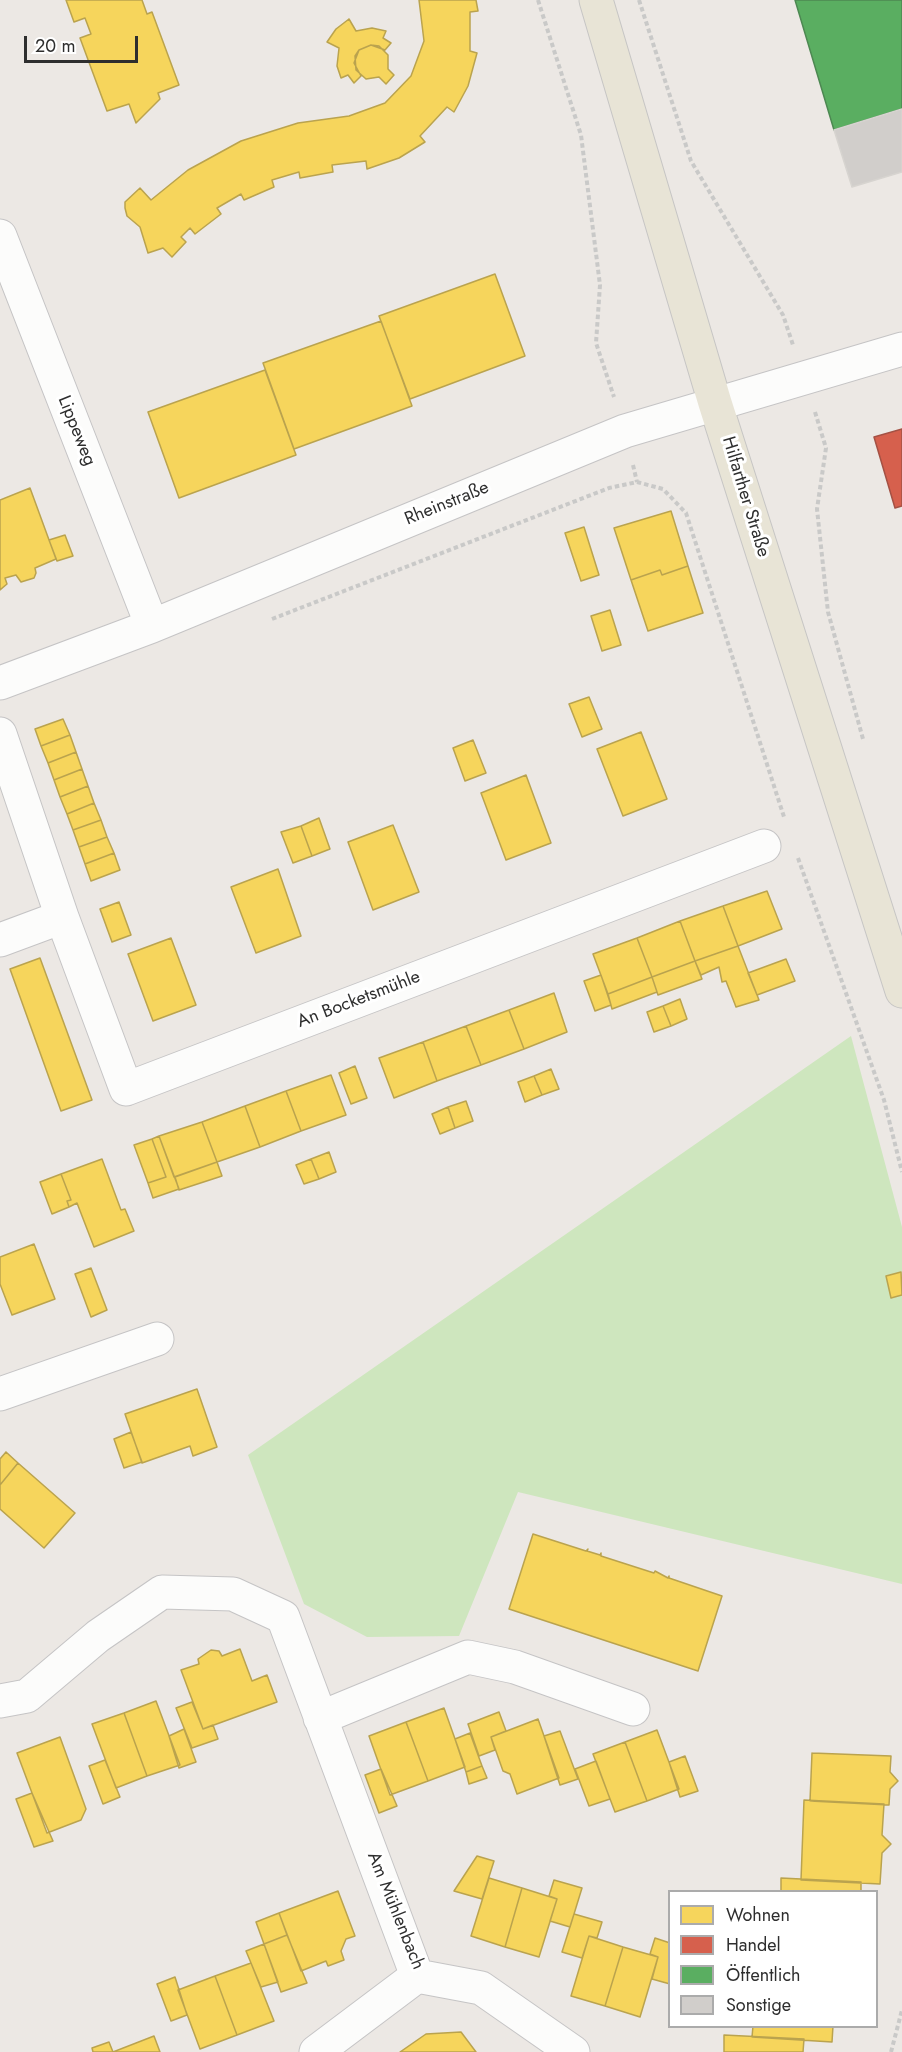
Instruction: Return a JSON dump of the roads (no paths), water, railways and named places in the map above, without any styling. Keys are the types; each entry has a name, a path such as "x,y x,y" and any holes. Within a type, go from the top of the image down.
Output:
{"main road":[{"name":"Hilfarther Straße","path":"596,0 716,403 902,991"}],"street":[{"name":"Lippeweg","path":"0,236 152,626"},
{"name":"Rheinstraße","path":"0,683 152,626 625,432 902,349"},
{"name":"An Bocketsmühle","path":"0,734 62,917 126,1089 782,840"},
{"path":"0,940 62,917"},
{"path":"0,1394 157,1339"},
{"name":"Am Mühlenbach","path":"0,1701 27,1696 98,1636 162,1592 233,1594 283,1617 417,1976 481,1988 573,2052"},
{"path":"320,1718 468,1657 515,1667 633,1709"},
{"path":"316,2052 417,1976"}]}
